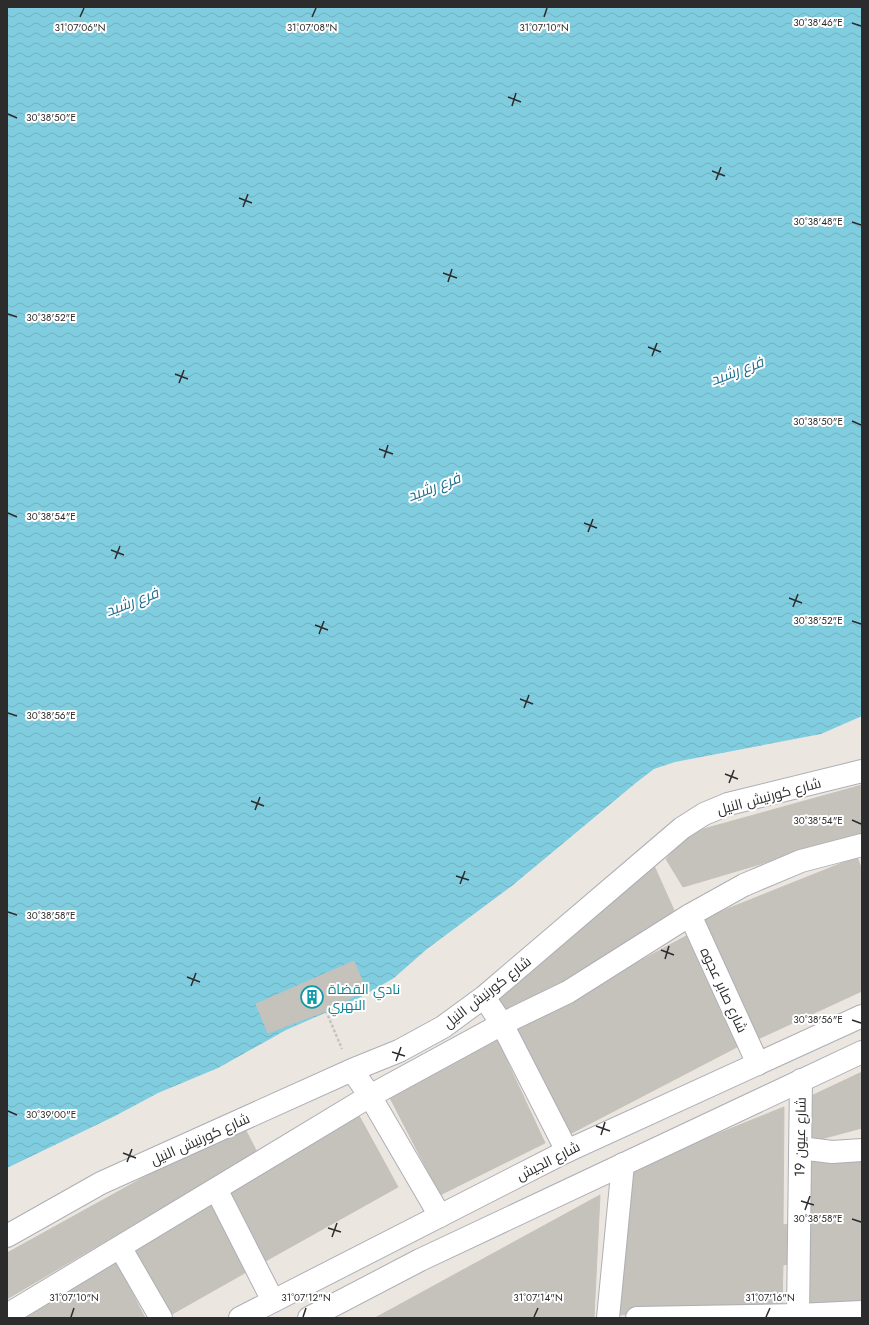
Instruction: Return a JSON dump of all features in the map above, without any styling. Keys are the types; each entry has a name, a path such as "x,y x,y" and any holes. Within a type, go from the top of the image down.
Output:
{"street":[{"name":"شارع كورنيش النيل","path":"7,1236 101,1183 352,1070 405,1048 443,1027 484,997 682,828 704,814 728,804 862,771"},
{"path":"7,1315 370,1096 502,1024 568,992 690,915 744,885 802,861 862,845"},
{"name":"شارع صابر عجوه","path":"690,915 758,1064"},
{"path":"484,997 502,1024 566,1151"},
{"name":"شارع الجيش","path":"240,1318 566,1151 862,1016"},
{"path":"309,1318 420,1260 862,1052"},
{"path":"352,1070 370,1096 440,1216"},
{"name":"شارع عيون 19","path":"798,1315 801,1080"},
{"path":"800,1148 832,1152 862,1150"},
{"path":"608,1318 623,1164"},
{"path":"216,1189 273,1301"},
{"path":"120,1247 160,1318"},
{"path":"637,1318 746,1317 862,1312"}],"path":[{"path":"326,1010 352,1070"}],"water":[{"name":"فرع رشيد","path":"7,7 862,7 862,716 821,734 675,762 654,769 513,885 427,949 394,978 359,998 286,1030 218,1068 158,1093 115,1116 7,1168"}],"building":[{"path":"862,785 862,834 683,887 666,859 689,833"},
{"path":"857,857 862,870 862,991 758,1039 702,919"},
{"path":"652,861 677,917 506,1015 495,995"},
{"path":"686,936 737,1047 566,1136 513,1030"},
{"name":"نادي القضاة النهري","path":"354,961 366,990 326,1011 268,1033 256,1004"},
{"path":"495,1035 545,1143 440,1195 389,1096"},
{"path":"862,1072 862,1128 810,1142 809,1097"},
{"path":"784,1107 783,1225 796,1223 795,1263 783,1265 782,1309 615,1315 628,1170"},
{"path":"357,1112 398,1187 262,1263 228,1191"},
{"path":"242,1123 257,1152 7,1299 7,1253"},
{"path":"862,1155 862,1303 806,1308 812,1157"},
{"path":"600,1195 594,1318 375,1318"},
{"path":"213,1200 250,1270 167,1317 130,1250"},
{"path":"116,1261 145,1318 17,1318"}],"place":[{"name":"نادي القضاة النهري","path":"312,997"}]}
